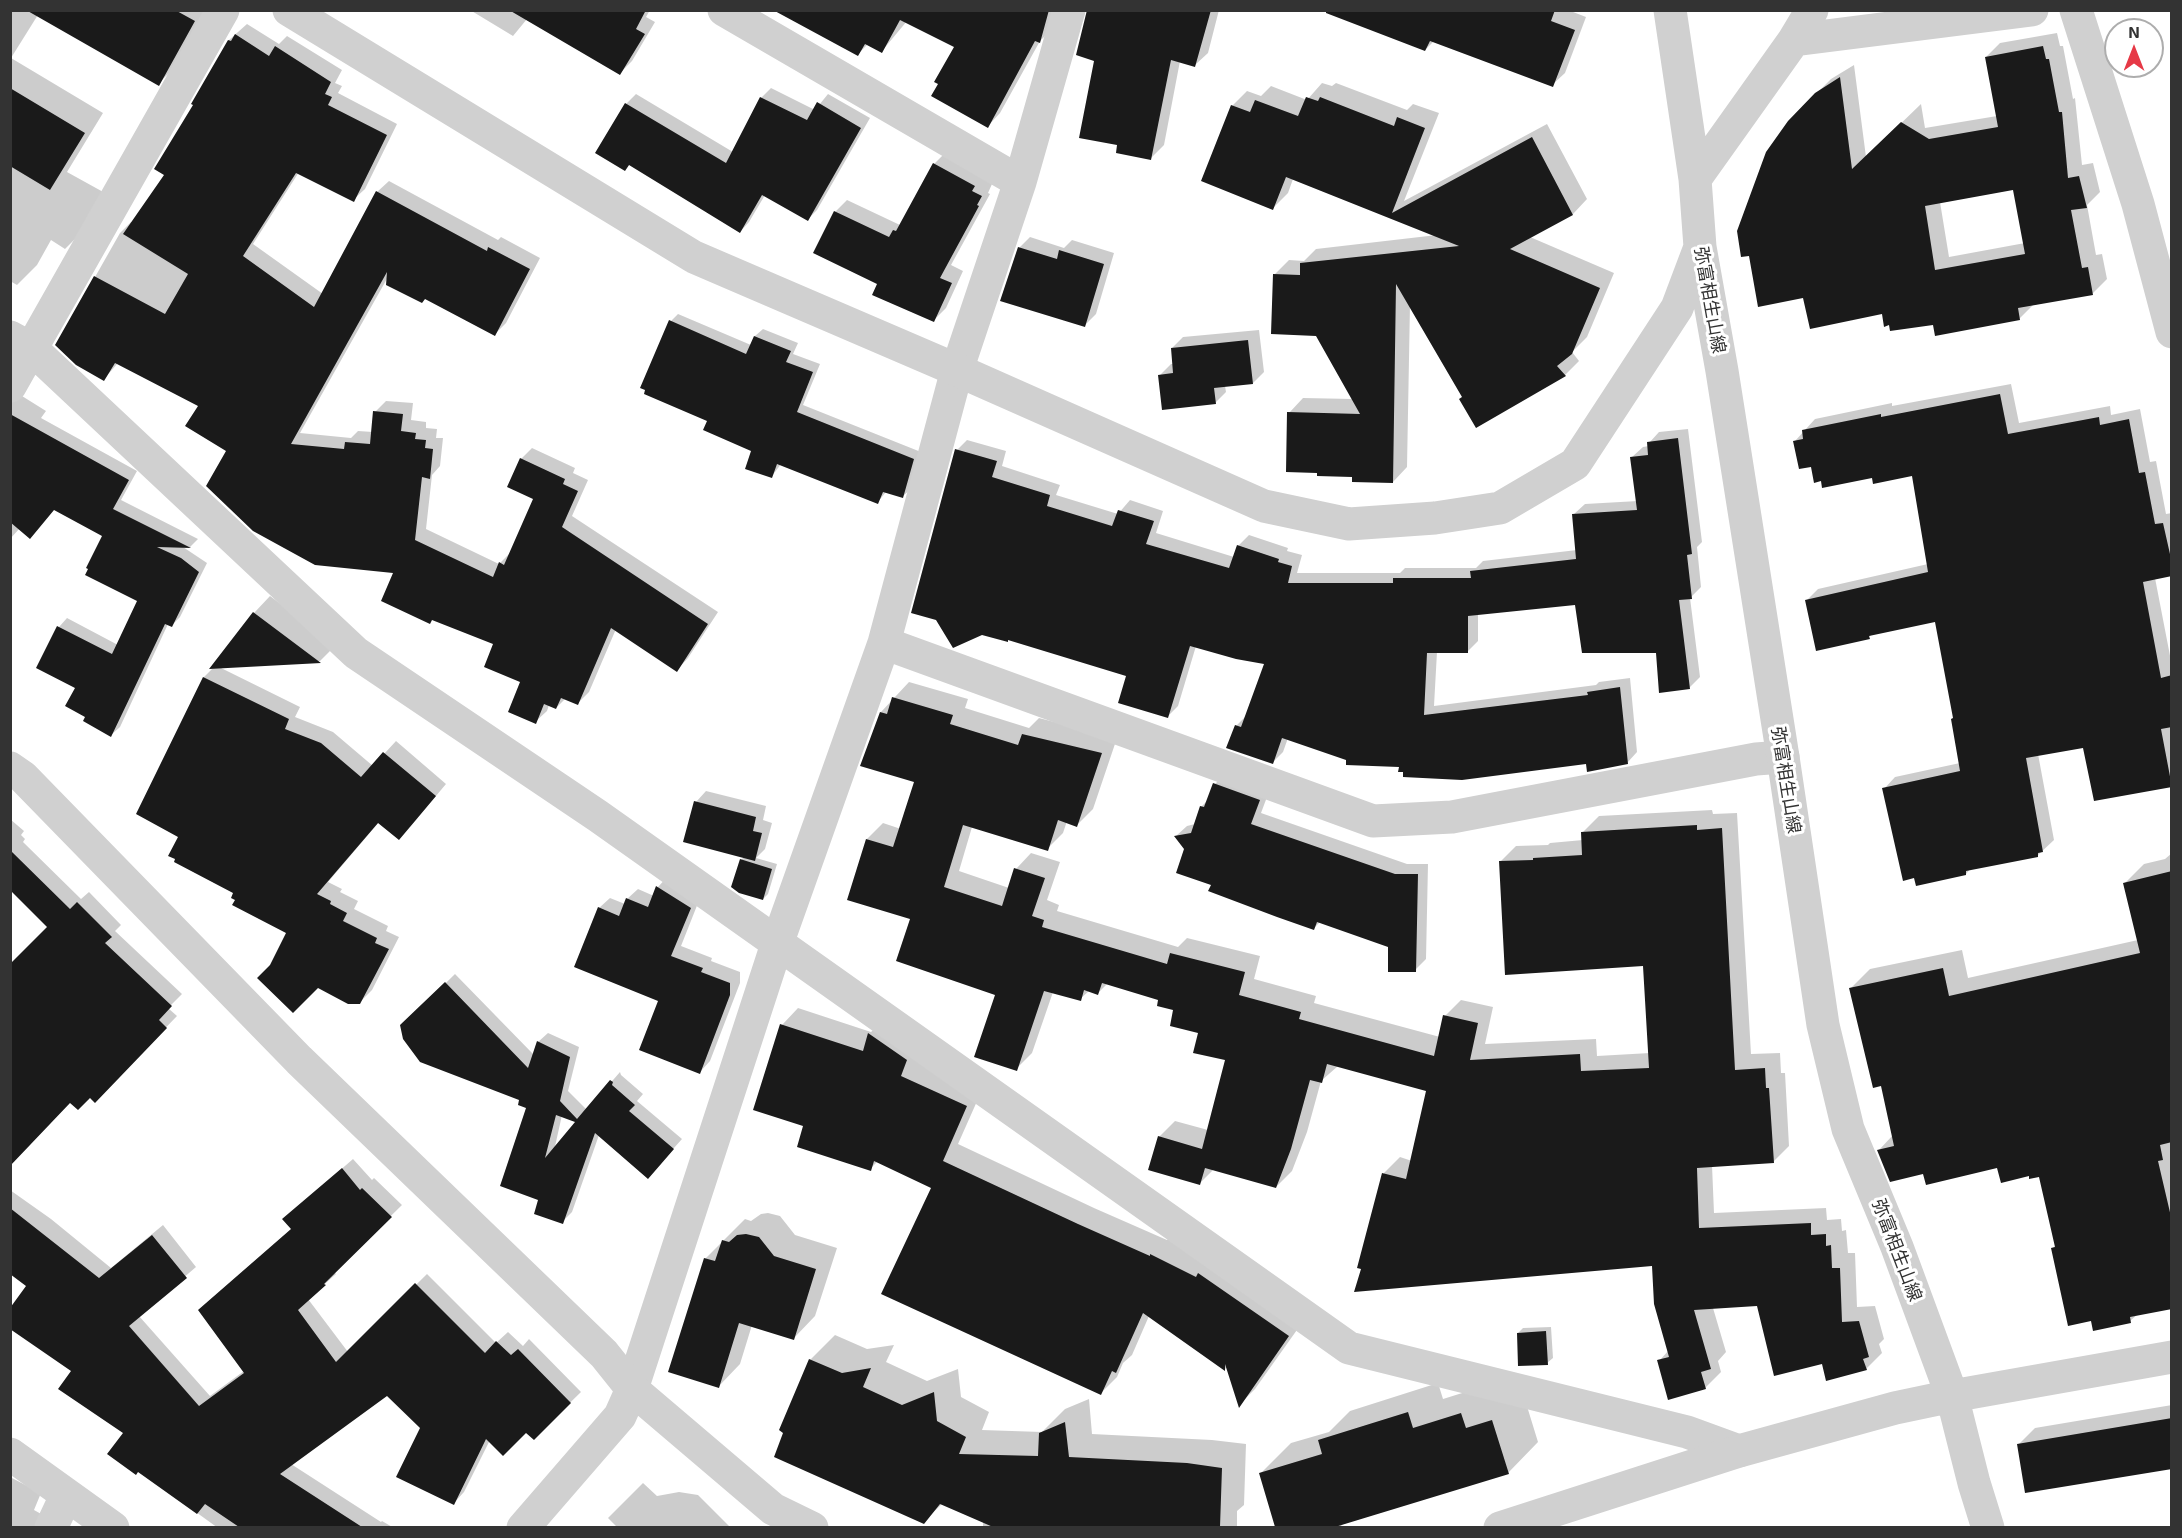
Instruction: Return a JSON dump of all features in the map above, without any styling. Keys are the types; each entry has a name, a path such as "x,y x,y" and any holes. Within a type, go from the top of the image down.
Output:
{"street":[{"path":"10,386 22,344 223,10"},
{"path":"288,10 694,257 1264,506 1349,524 1435,518 1500,508 1575,464 1677,308 1700,247"},
{"path":"724,10 1020,182"},
{"path":"523,1527 620,1416 632,1389 777,944 884,642 957,370 1020,182 1069,10"},
{"name":"弥富相生山線","path":"1671,10 1695,179 1700,247 1722,371 1823,1025 1848,1129 1897,1247 1952,1396 1974,1483 1988,1527"},
{"path":"1695,179 1794,40 1812,10"},
{"path":"1794,40 2032,10"},
{"path":"2076,10 2138,204 2172,332"},
{"path":"22,344 356,653 598,816 1349,1348 1687,1432 1739,1451"},
{"path":"884,642 1372,821 1452,817 1756,759 1783,757"},
{"path":"10,768 23,777 299,1060 604,1354 632,1389 773,1509 812,1527"},
{"path":"1500,1527 1739,1451 1895,1408 2172,1357"},
{"path":"10,1454 66,1496 113,1527"},
{"path":"51,1527 66,1496"}],"building":[{"path":"26,10 175,10 195,21 159,86"},
{"path":"509,10 646,10 636,29 645,34 620,75"},
{"path":"773,10 1049,10 1040,43 1035,41 988,128 931,96 938,84 934,82 954,47 900,20 882,53 865,44 858,56"},
{"path":"1087,10 1211,10 1195,67 1171,60 1151,160 1116,153 1117,145 1079,138 1094,61 1076,55"},
{"path":"1326,10 1555,10 1551,21 1575,30 1553,87 1430,41 1425,51 1326,13"},
{"path":"235,34 269,56 275,46 331,82 325,94 332,97 328,105 387,135 354,202 296,173 243,256 314,307 376,191 487,251 488,247 530,269 495,336 425,299 422,303 386,285 387,272 291,444 344,449 345,442 370,444 373,411 403,414 401,431 416,433 415,439 426,440 425,448 433,449 430,479 422,477 415,540 493,577 499,562 504,565 533,499 507,487 520,458 565,479 563,484 578,491 562,527 708,624 677,672 611,628 578,705 561,698 556,709 544,704 536,724 508,712 520,682 484,667 493,644 432,620 430,624 381,601 393,573 315,565 253,531 206,486 226,451 185,426 198,406 115,363 104,381 76,365 55,345 94,276 165,314 188,274 123,234 164,175 154,169 193,105 191,104 228,40 231,41"},
{"path":"2043,46 2046,59 2049,59 2059,112 2062,112 2068,178 2079,176 2087,208 2071,210 2082,268 2088,267 2093,295 2018,308 2020,320 1935,336 1933,325 1890,331 1889,325 1884,327 1882,314 1810,329 1803,298 1758,307 1749,256 1741,257 1737,231 1766,152 1788,121 1815,93 1840,77 1852,169 1901,122 1929,139 1998,127 1985,57","holes":["2013,190 2025,254 1935,270 1925,206"]},
{"path":"10,88 85,133 50,190 10,166"},
{"path":"760,97 807,120 817,102 861,128 808,221 762,195 740,233 629,165 625,171 595,153 625,103 726,163"},
{"path":"1306,97 1318,101 1320,97 1394,126 1397,117 1425,128 1392,213 1532,137 1573,215 1510,249 1600,288 1572,354 1557,366 1566,376 1476,428 1459,399 1462,397 1396,284 1393,483 1352,482 1352,477 1286,472 1287,412 1360,414 1316,336 1271,334 1273,274 1300,275 1300,263 1459,246 1286,177 1273,210 1201,181 1231,105 1250,112 1255,100 1298,116"},
{"path":"933,163 975,186 972,191 982,196 977,205 979,206 940,278 952,283 934,322 872,295 877,284 813,253 834,211 889,237 893,230 896,231"},
{"path":"1018,247 1057,259 1059,250 1104,264 1085,327 1000,301"},
{"path":"669,320 746,354 754,336 791,351 786,362 813,372 797,412 914,459 903,498 883,492 878,504 777,464 772,478 745,469 751,451 703,430 707,421 644,394 645,390 640,388"},
{"path":"1248,340 1253,384 1214,388 1216,404 1162,410 1158,375 1173,373 1171,348"},
{"path":"2000,394 2008,434 2099,417 2100,425 2129,419 2139,473 2145,472 2155,524 2163,523 2172,563 2172,576 2143,582 2161,678 2172,675 2172,727 2161,729 2172,787 2094,801 2083,748 2026,758 2043,852 2038,853 2038,857 1966,871 1966,875 1916,886 1914,878 1903,881 1882,788 1960,771 1951,719 1953,718 1935,622 1869,636 1870,639 1816,651 1805,600 1928,572 1912,476 1873,484 1872,478 1822,488 1821,481 1814,483 1811,467 1799,469 1793,441 1803,439 1802,430"},
{"path":"10,414 129,480 113,509 191,548 157,547 181,558 199,572 172,627 165,624 111,737 83,721 85,717 65,706 75,688 36,668 57,626 112,654 137,601 85,575 88,569 86,568 102,536 54,510 30,539 10,522"},
{"path":"1678,438 1692,554 1687,555 1692,599 1679,600 1690,689 1659,693 1656,653 1582,653 1575,605 1468,616 1468,653 1427,653 1424,715 1588,695 1587,692 1620,687 1628,764 1587,772 1586,764 1462,780 1403,777 1403,772 1398,772 1399,767 1346,765 1346,760 1282,738 1273,764 1226,748 1235,725 1241,727 1264,664 1190,646 1168,718 1118,703 1126,676 1008,640 1008,642 982,635 953,648 936,620 911,613 955,449 997,461 992,477 1050,495 1047,506 1112,526 1118,510 1154,521 1146,544 1229,568 1237,545 1279,559 1278,562 1292,566 1288,583 1393,583 1393,578 1471,578 1470,571 1576,559 1572,514 1637,510 1630,457 1648,455 1647,442"},
{"path":"253,612 321,663 209,669"},
{"path":"203,677 289,719 285,729 321,743 361,777 383,752 436,796 399,840 378,823 317,894 347,913 343,921 377,938 375,943 389,949 360,1004 348,1004 318,988 293,1013 257,978 270,965 286,933 232,905 235,900 231,898 233,893 174,862 175,859 168,856 178,837 136,814"},
{"path":"892,697 953,715 950,724 1018,745 1022,734 1102,753 1077,827 1058,820 1048,851 963,825 944,887 1002,906 1014,868 1045,878 1032,916 1044,920 1042,927 1167,964 1170,953 1245,972 1239,995 1301,1012 1299,1019 1434,1056 1443,1015 1478,1023 1470,1060 1580,1054 1581,1071 1649,1068 1643,966 1505,975 1499,861 1582,855 1581,832 1697,825 1697,830 1722,828 1735,1070 1765,1068 1766,1088 1769,1088 1774,1163 1697,1168 1699,1228 1811,1223 1811,1235 1826,1234 1826,1246 1831,1245 1832,1268 1840,1268 1842,1322 1859,1321 1869,1357 1863,1359 1867,1370 1826,1381 1822,1364 1774,1376 1757,1306 1694,1310 1711,1369 1701,1372 1706,1389 1668,1400 1657,1360 1669,1357 1654,1304 1652,1266 1354,1292 1361,1269 1357,1268 1382,1173 1406,1179 1426,1091 1327,1064 1322,1083 1310,1080 1291,1149 1276,1188 1205,1168 1200,1185 1148,1170 1158,1136 1202,1149 1225,1060 1193,1053 1198,1033 1170,1026 1173,1010 1157,1006 1158,1000 1102,983 1098,995 1084,990 1081,1001 1044,991 1017,1071 974,1057 995,995 896,961 910,919 847,900 866,839 893,847 914,782 860,766 880,712 887,714"},
{"path":"1213,783 1260,800 1251,824 1395,874 1418,874 1416,972 1388,972 1388,947 1317,922 1314,930 1208,891 1211,885 1176,873 1184,849 1174,836 1191,833 1200,806 1204,807"},
{"path":"694,801 756,817 753,831 762,833 755,861 683,842"},
{"path":"11,851 70,909 77,902 112,937 105,943 172,1006 159,1020 167,1028 95,1103 90,1098 78,1110 70,1103 10,1166 10,964 47,927 10,890"},
{"path":"740,859 772,869 763,900 739,893 731,887"},
{"path":"2172,871 2172,1142 2160,1145 2163,1160 2158,1161 2172,1221 2172,1309 2130,1317 2131,1323 2093,1331 2091,1321 2068,1326 2051,1248 2055,1247 2039,1177 2029,1179 2029,1176 2001,1183 1997,1168 1926,1185 1923,1174 1890,1182 1877,1150 1894,1146 1881,1086 1873,1088 1849,988 1943,968 1949,996 2140,953 2123,883"},
{"path":"656,886 691,908 671,956 703,968 701,972 730,983 730,995 700,1074 639,1050 658,1001 574,967 598,907 619,916 626,898 648,907"},
{"path":"445,982 528,1068 537,1041 570,1057 560,1101 577,1119 610,1080 613,1082 612,1085 635,1105 629,1111 674,1149 648,1179 595,1133 563,1224 534,1214 538,1200 500,1186 526,1108 518,1105 519,1100 420,1062 403,1039 400,1025","holes":["556,1115 575,1122 545,1158"]},
{"path":"780,1024 863,1051 868,1033 907,1060 901,1076 967,1106 943,1161 1196,1277 1198,1273 1289,1336 1239,1408 1225,1364 1225,1371 1143,1313 1116,1373 1112,1371 1101,1395 881,1294 931,1188 874,1161 871,1171 797,1147 803,1126 753,1110"},
{"path":"342,1168 360,1190 362,1188 392,1217 324,1284 326,1285 298,1310 336,1362 415,1283 485,1353 496,1341 511,1355 518,1349 571,1403 534,1440 526,1433 503,1456 486,1439 454,1505 396,1477 420,1428 387,1396 280,1474 362,1527 239,1527 205,1504 197,1514 138,1472 136,1475 107,1454 123,1433 58,1389 71,1371 10,1329 10,1308 26,1286 10,1274 10,1208 99,1278 152,1235 187,1278 129,1326 199,1406 244,1373 198,1310 291,1229 282,1219"},
{"path":"746,1234 759,1237 774,1256 816,1269 794,1340 739,1323 719,1388 668,1372 704,1258 715,1261 722,1240 729,1242 737,1235"},
{"path":"1546,1331 1548,1365 1518,1366 1517,1333"},
{"path":"809,1359 842,1373 871,1368 863,1387 902,1405 934,1392 937,1421 966,1437 959,1454 1038,1456 1039,1433 1065,1422 1069,1457 1187,1463 1222,1468 1220,1527 993,1527 940,1504 924,1524 774,1457 783,1433 779,1430"},
{"path":"1408,1412 1413,1428 1461,1413 1466,1428 1492,1420 1509,1474 1335,1527 1275,1527 1259,1473 1322,1454 1318,1440"},
{"path":"2172,1418 2172,1469 2025,1493 2017,1444"}]}
